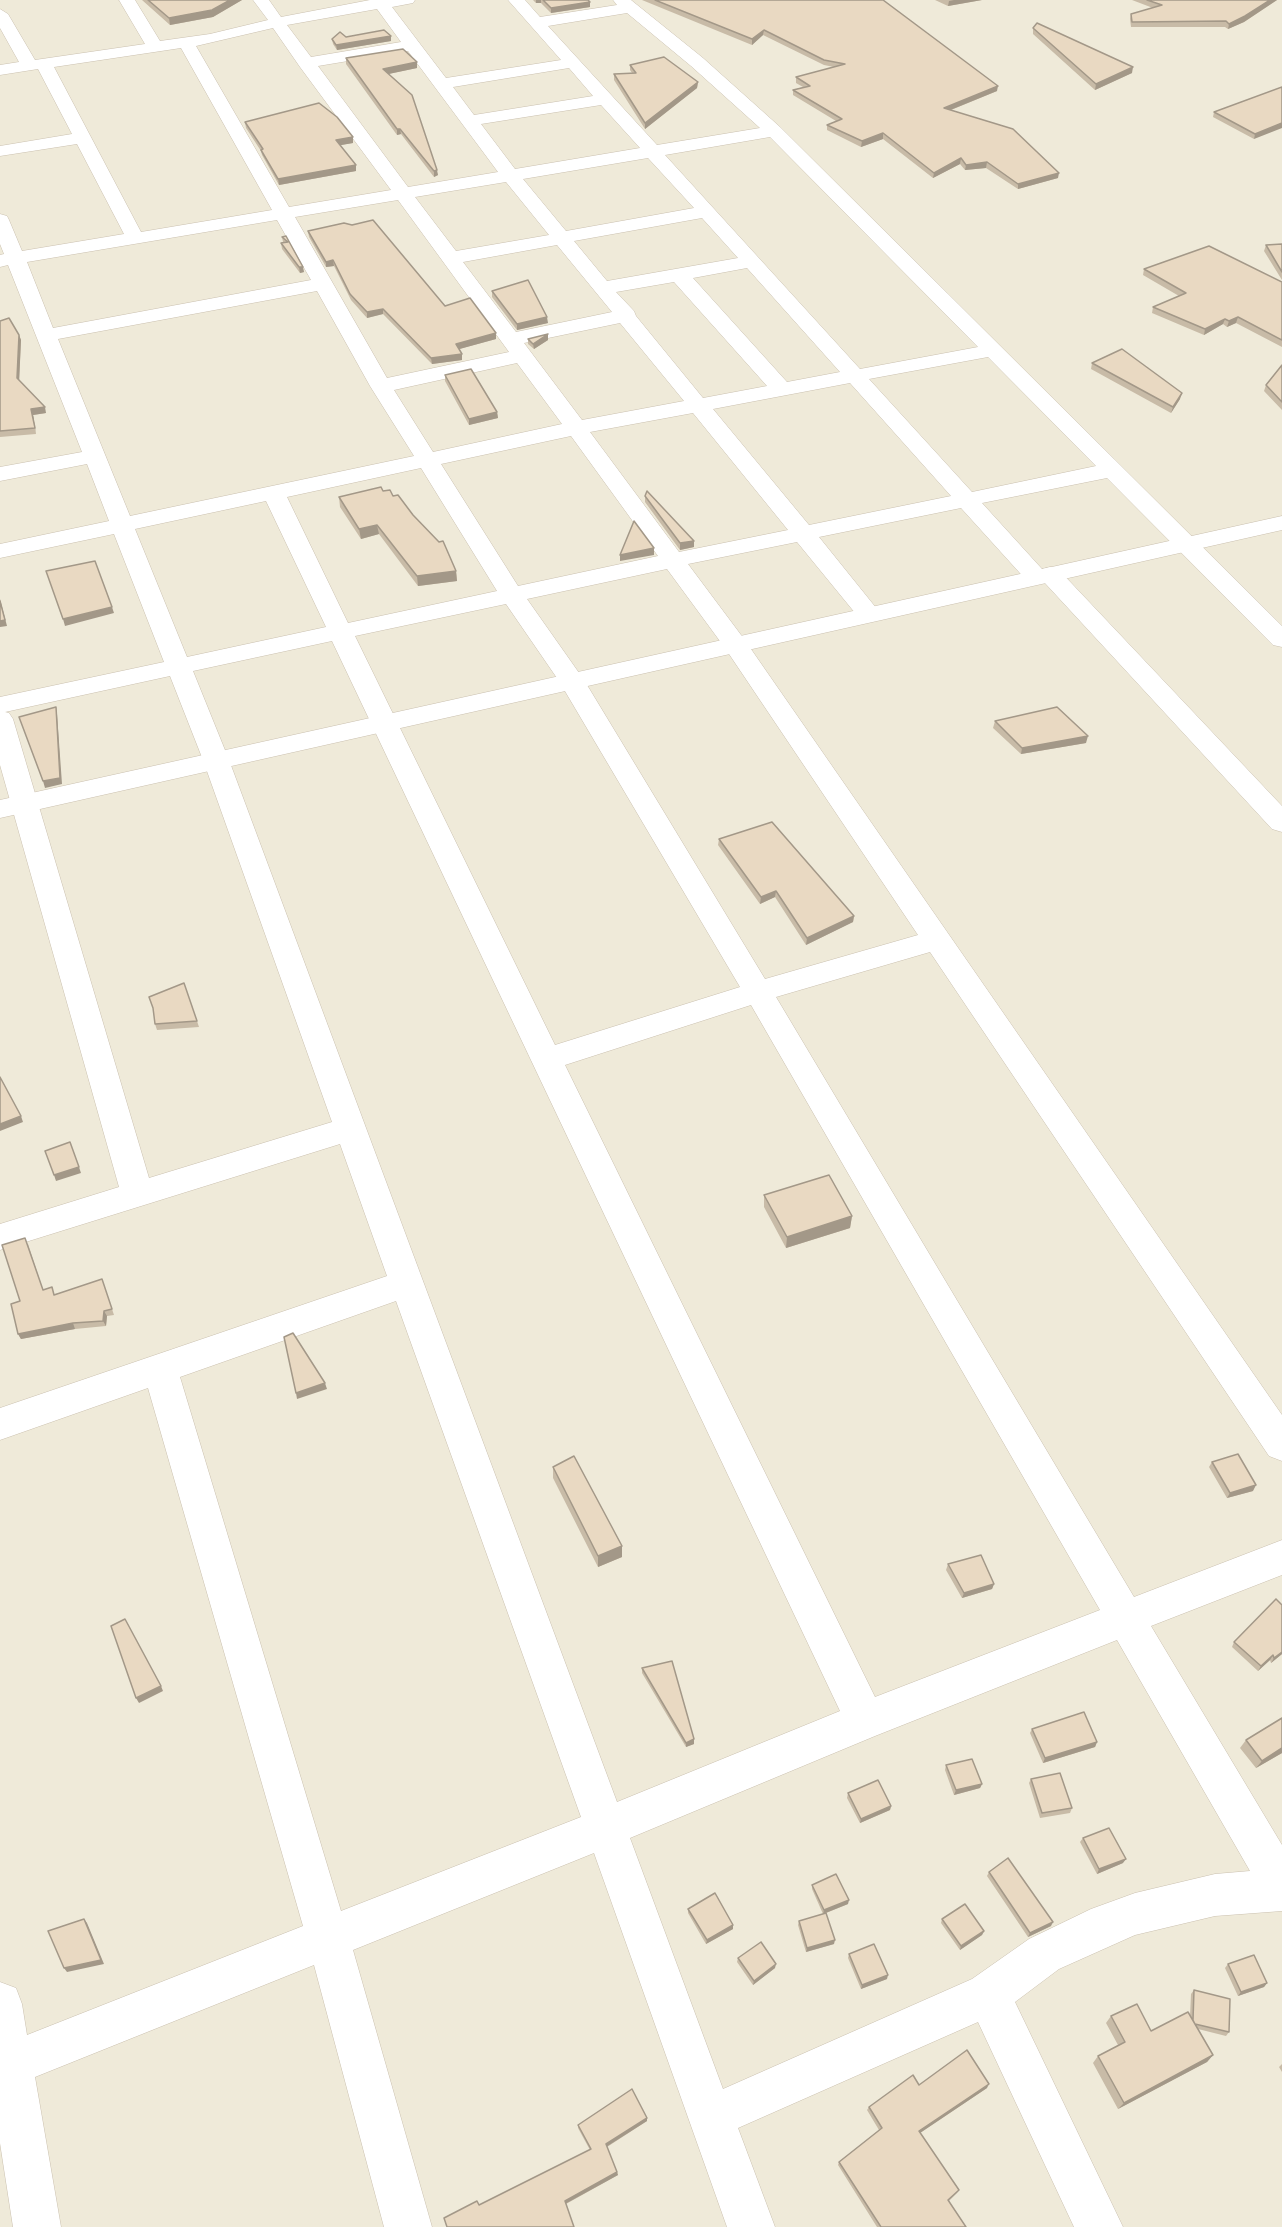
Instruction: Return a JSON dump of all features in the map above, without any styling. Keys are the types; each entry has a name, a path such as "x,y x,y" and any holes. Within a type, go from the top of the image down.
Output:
{"street":[{"path":"127,0 155,47"},
{"path":"261,0 735,644 1282,1445"},
{"path":"0,70 232,35 326,12 380,2 407,0"},
{"path":"516,0 650,152 967,500 1282,823"},
{"path":"380,2 510,176 627,315 869,614"},
{"path":"536,23 626,3 774,131 1282,640"},
{"path":"0,14 37,65 82,138 135,238"},
{"path":"186,42 381,386 512,595 571,680 758,992 1282,1885"},
{"path":"306,63 412,45"},
{"path":"442,84 571,63"},
{"path":"470,121 604,99"},
{"path":"8,260 774,131"},
{"path":"0,151 82,138"},
{"path":"451,258 705,212"},
{"path":"0,220 8,260 48,335 216,759 751,2227"},
{"path":"604,288 751,262"},
{"path":"678,274 782,390"},
{"path":"48,335 323,284"},
{"path":"381,386 627,315"},
{"path":"0,551 576,428 993,350"},
{"path":"0,474 96,456"},
{"path":"0,705 674,560 1111,470"},
{"path":"273,492 343,632 545,1060 865,1720"},
{"path":"12,806 1282,523"},
{"path":"0,719 12,806 138,1196"},
{"path":"545,1060 758,992 937,940"},
{"path":"0,1238 350,1130"},
{"path":"0,1424 406,1284"},
{"path":"160,1368 328,1938 408,2227"},
{"path":"5,2066 605,1828 865,1720 1282,1557"},
{"path":"711,2117 988,1995 1044,1954 1091,1931 1135,1914 1215,1895 1282,1890"},
{"path":"988,1995 1099,2227"},
{"path":"0,2004 5,2066 37,2227"}],"shaded area":[{"path":"0,0 1282,0 1282,2227 0,2227"}],"building":[{"path":"148,0 230,0 212,10 169,18"},
{"path":"543,0 588,0 590,2 551,8"},
{"path":"655,0 883,0 998,86 944,108 1013,129 1059,173 1018,184 987,162 966,165 961,158 934,173 883,133 862,141 827,125 842,119 793,90 810,86 796,77 845,64 824,60 764,30 752,39"},
{"path":"1147,0 1270,0 1229,24 1226,21 1132,22 1131,14 1162,5"},
{"path":"1037,23 1133,67 1096,84 1033,28"},
{"path":"384,30 391,36 336,45 332,39 340,32 346,37"},
{"path":"403,49 417,62 383,69 412,95 437,170 434,171 400,129 397,129 346,58"},
{"path":"664,57 698,82 645,123 614,74 636,73 630,65"},
{"path":"1282,87 1282,123 1255,134 1214,112"},
{"path":"319,103 337,117 353,137 336,140 356,165 278,179 261,150 263,149 245,122"},
{"path":"373,220 445,306 470,298 496,333 456,344 462,354 431,358 383,309 367,312 350,294 333,260 326,262 308,231 344,223 352,225"},
{"path":"286,236 303,267 299,267 281,243 288,242 282,237"},
{"path":"1282,244 1282,272 1266,245"},
{"path":"1209,246 1282,282 1282,340 1238,317 1229,321 1225,319 1205,329 1153,307 1186,293 1144,269"},
{"path":"528,280 547,317 517,324 492,291"},
{"path":"9,318 19,335 17,378 45,407 31,409 35,428 0,431 0,321"},
{"path":"548,334 533,344 528,339"},
{"path":"1122,349 1182,393 1173,407 1092,363"},
{"path":"1282,365 1282,402 1266,385"},
{"path":"471,369 497,412 469,419 445,375"},
{"path":"381,487 383,491 390,490 393,496 398,495 413,515 439,542 443,541 456,571 417,576 377,525 359,529 339,497"},
{"path":"647,491 694,541 680,543 645,496"},
{"path":"634,521 654,548 620,555"},
{"path":"95,561 112,607 63,619 46,571"},
{"path":"0,601 5,620 0,621"},
{"path":"56,707 60,778 43,781 19,717"},
{"path":"1057,707 1088,736 1022,748 995,721"},
{"path":"772,822 854,916 807,938 776,891 761,897 719,839"},
{"path":"184,983 197,1021 155,1024 149,997"},
{"path":"0,1077 21,1116 0,1124"},
{"path":"70,1142 79,1167 54,1175 45,1151"},
{"path":"829,1175 852,1216 787,1237 764,1195"},
{"path":"25,1238 43,1290 52,1287 54,1295 102,1279 112,1309 104,1311 103,1321 73,1323 18,1334 11,1304 20,1301 2,1245"},
{"path":"293,1333 325,1383 296,1393 284,1337"},
{"path":"1238,1454 1256,1485 1230,1493 1212,1462"},
{"path":"574,1456 622,1546 598,1556 553,1467"},
{"path":"981,1555 994,1584 964,1593 948,1564"},
{"path":"1276,1599 1282,1605 1282,1652 1274,1658 1273,1655 1261,1666 1234,1642"},
{"path":"125,1619 161,1686 136,1698 111,1626"},
{"path":"672,1661 694,1739 686,1743 642,1668"},
{"path":"1084,1712 1097,1742 1045,1758 1032,1729"},
{"path":"1282,1718 1282,1748 1262,1761 1246,1740"},
{"path":"972,1759 982,1784 956,1790 946,1765"},
{"path":"1060,1773 1072,1808 1042,1813 1031,1779"},
{"path":"878,1780 891,1806 861,1819 848,1793"},
{"path":"1109,1828 1126,1859 1099,1869 1083,1838"},
{"path":"1008,1858 1053,1922 1030,1933 989,1872"},
{"path":"836,1874 849,1900 824,1910 812,1885"},
{"path":"715,1893 733,1925 707,1940 688,1909"},
{"path":"965,1904 984,1931 961,1946 942,1919"},
{"path":"826,1913 835,1940 807,1948 799,1921"},
{"path":"84,1919 101,1960 64,1968 48,1931"},
{"path":"761,1942 776,1964 754,1981 738,1958"},
{"path":"874,1944 888,1975 862,1985 849,1954"},
{"path":"1254,1955 1267,1983 1241,1992 1228,1964"},
{"path":"1194,1990 1230,1999 1229,2032 1195,2024 1193,2020"},
{"path":"1137,2004 1151,2031 1188,2012 1213,2055 1124,2103 1098,2056 1125,2042 1111,2016"},
{"path":"967,2050 989,2084 919,2131 959,2190 948,2200 966,2227 881,2227 839,2162 882,2128 869,2107 913,2075 919,2085"},
{"path":"632,2089 647,2118 606,2144 617,2172 565,2201 574,2227 447,2227 444,2218 477,2201 479,2205 591,2149 578,2125"}]}
